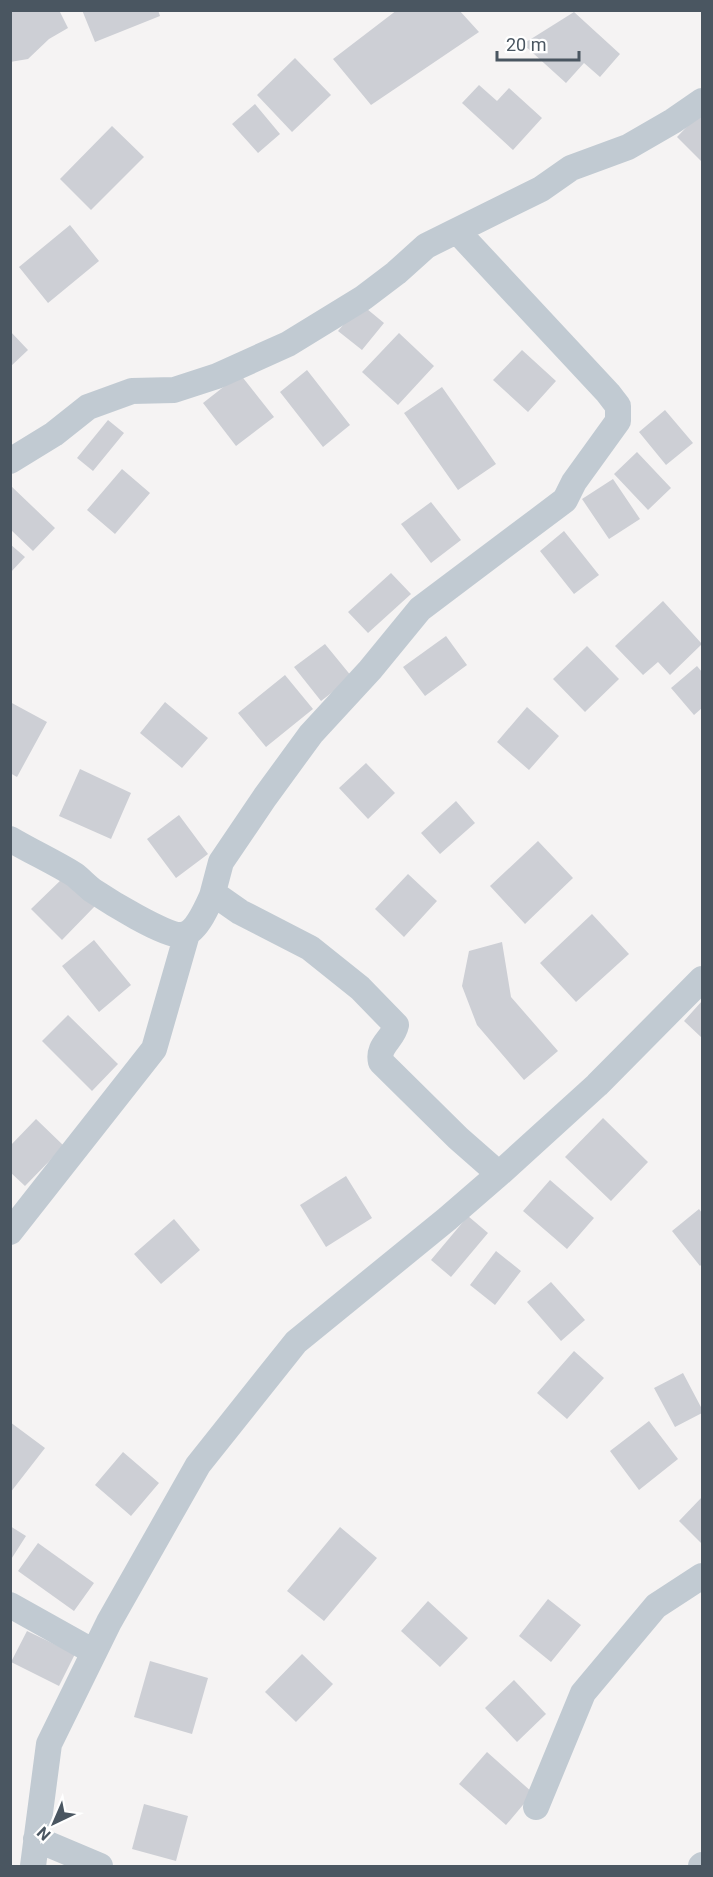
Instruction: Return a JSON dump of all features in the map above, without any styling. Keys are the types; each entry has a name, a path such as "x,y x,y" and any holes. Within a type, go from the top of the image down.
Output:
{"street":[{"path":"10,461 54,434 88,406 132,391 174,390 217,376 288,344 363,298 426,246 541,189 571,168 628,147 673,121 702,100"},
{"path":"10,1232 154,1049 187,933 204,915 212,896 221,862 265,797 312,734 370,670 420,609 565,500 574,482 618,421 618,406 608,393 457,231"},
{"path":"10,839 41,854 137,917 176,935 187,933"},
{"path":"212,896 220,898 240,912 310,948 372,999 396,1025 395,1031 379,1054 381,1062 458,1138 499,1174"},
{"path":"33,1866 50,1744 109,1622 198,1465 296,1342 499,1174 597,1085 702,979"},
{"path":"536,1807 583,1693 656,1606 702,1575"},
{"path":"10,1605 94,1652"},
{"path":"36,1839 100,1866"}],"building":[{"path":"10,10 59,10 68,28 49,39 28,59 10,62"},
{"path":"82,10 158,10 160,16 95,42"},
{"path":"397,10 459,10 479,32 371,105 333,59"},
{"path":"574,12 620,54 600,77 584,63 566,83 523,44"},
{"path":"295,58 331,95 292,132 257,95"},
{"path":"479,85 497,101 509,88 542,118 513,150 462,103"},
{"path":"255,104 280,134 258,153 232,124"},
{"path":"702,111 702,162 677,137"},
{"path":"112,126 144,157 91,210 60,179"},
{"path":"70,225 99,261 48,303 19,267"},
{"path":"361,304 384,323 362,350 338,331"},
{"path":"10,331 28,350 10,367"},
{"path":"399,333 434,366 398,405 362,372"},
{"path":"522,350 556,381 528,412 493,380"},
{"path":"307,370 350,425 323,447 280,392"},
{"path":"240,374 274,417 236,446 203,403"},
{"path":"442,387 496,464 458,490 404,413"},
{"path":"665,410 693,443 666,465 639,432"},
{"path":"108,420 124,433 93,471 77,458"},
{"path":"637,452 671,488 648,510 614,474"},
{"path":"122,469 150,493 115,534 87,510"},
{"path":"613,479 640,519 609,539 582,499"},
{"path":"10,485 55,528 33,551 10,529"},
{"path":"431,502 461,540 431,563 401,524"},
{"path":"564,531 599,575 574,594 540,551"},
{"path":"10,544 25,557 10,573"},
{"path":"391,573 411,594 368,633 348,612"},
{"path":"663,601 702,644 670,675 658,662 643,675 615,646"},
{"path":"446,636 467,665 425,696 403,667"},
{"path":"325,644 352,677 321,701 294,667"},
{"path":"587,646 619,679 585,712 553,679"},
{"path":"697,666 702,672 702,708 694,715 671,688"},
{"path":"285,675 313,709 266,747 238,713"},
{"path":"10,702 47,722 17,777 10,773"},
{"path":"165,702 208,738 182,768 140,733"},
{"path":"527,707 559,736 529,770 497,742"},
{"path":"366,763 395,793 368,819 339,788"},
{"path":"80,769 131,793 111,839 59,816"},
{"path":"456,801 475,823 440,854 421,833"},
{"path":"179,815 208,854 176,878 147,839"},
{"path":"538,841 573,878 525,924 490,886"},
{"path":"408,874 437,901 404,937 375,909"},
{"path":"65,876 95,906 62,940 31,909"},
{"path":"592,914 629,954 576,1002 540,963"},
{"path":"94,940 131,985 99,1012 62,966"},
{"path":"502,942 511,997 558,1051 524,1080 477,1025 462,986 469,951"},
{"path":"702,1001 702,1038 684,1021"},
{"path":"68,1015 118,1064 92,1091 42,1041"},
{"path":"603,1118 648,1162 611,1201 565,1157"},
{"path":"36,1119 64,1146 25,1186 10,1172 10,1146"},
{"path":"346,1176 372,1218 326,1247 300,1205"},
{"path":"550,1180 594,1218 567,1249 523,1211"},
{"path":"699,1209 702,1213 702,1264 700,1266 672,1231"},
{"path":"468,1216 488,1233 451,1277 431,1260"},
{"path":"174,1219 200,1250 161,1284 134,1254"},
{"path":"496,1251 521,1271 495,1305 470,1285"},
{"path":"551,1282 585,1320 561,1341 527,1302"},
{"path":"574,1351 604,1378 567,1419 537,1393"},
{"path":"683,1373 702,1413 675,1427 654,1388"},
{"path":"649,1421 678,1459 639,1490 610,1451"},
{"path":"10,1422 45,1448 10,1493"},
{"path":"123,1452 159,1483 131,1516 95,1485"},
{"path":"702,1497 702,1544 679,1521"},
{"path":"10,1526 26,1536 10,1561"},
{"path":"340,1527 377,1558 324,1621 287,1591"},
{"path":"38,1543 94,1583 74,1611 18,1571"},
{"path":"548,1599 581,1625 551,1662 519,1636"},
{"path":"428,1601 468,1638 440,1667 401,1631"},
{"path":"27,1631 75,1654 59,1686 11,1662"},
{"path":"302,1654 333,1684 296,1722 265,1692"},
{"path":"150,1661 208,1678 192,1734 134,1717"},
{"path":"514,1680 546,1714 517,1742 485,1708"},
{"path":"487,1752 533,1793 506,1825 459,1784"},
{"path":"144,1804 188,1816 176,1861 132,1849"}]}
